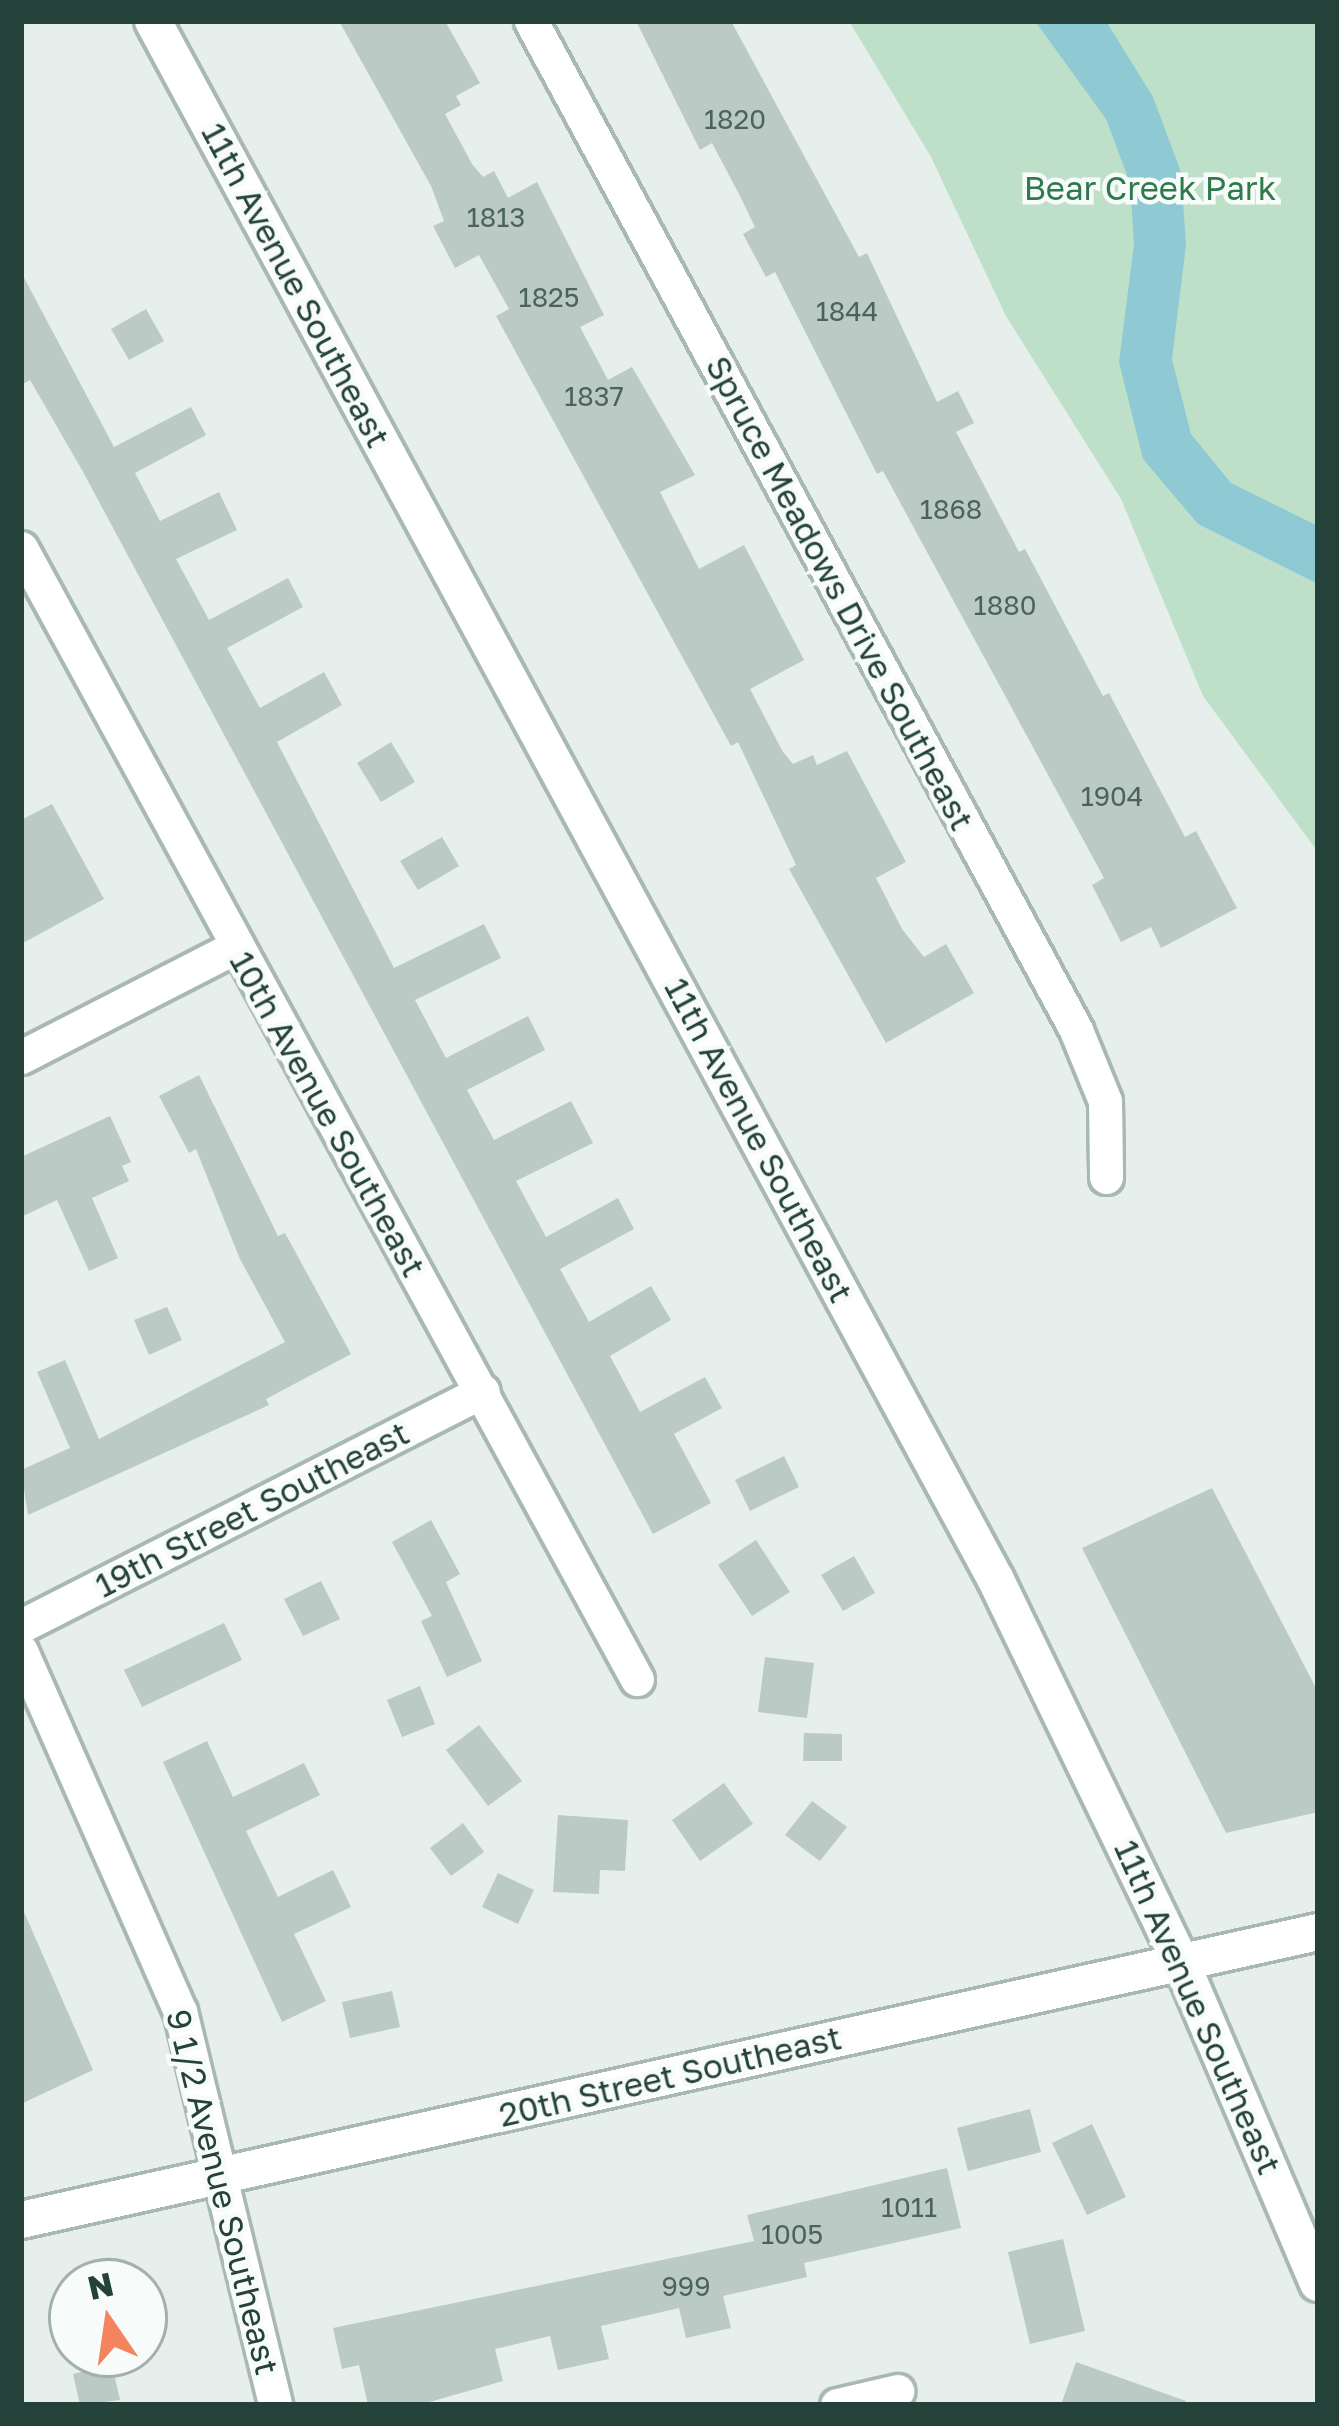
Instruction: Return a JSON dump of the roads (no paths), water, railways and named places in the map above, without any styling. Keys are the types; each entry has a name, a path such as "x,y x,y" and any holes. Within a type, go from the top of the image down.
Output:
{"main road":[{"name":"11th Avenue Southeast","path":"153,21 996,1580 1180,1962 1318,2283"},
{"name":"20th Street Southeast","path":"21,2220 1318,1932"}],"street":[{"name":"Spruce Meadows Drive Southeast","path":"531,21 1076,1030 1105,1101 1106,1178"},
{"name":"10th Avenue Southeast","path":"21,548 637,1679"},
{"path":"21,1057 235,947"},
{"name":"19th Street Southeast","path":"21,1627 483,1391"},
{"name":"9 1/2 Avenue Southeast","path":"21,1651 172,1990 222,2174 275,2405"},
{"path":"837,2405 896,2391"}],"water":[{"path":"1035,21 1106,21 1153,97 1181,172 1186,245 1172,359 1191,434 1231,483 1318,526 1318,584 1198,524 1143,459 1119,362 1134,244 1130,183 1106,119"}],"park label":[{"name":"Bear Creek Park","path":"1150,188"}]}
